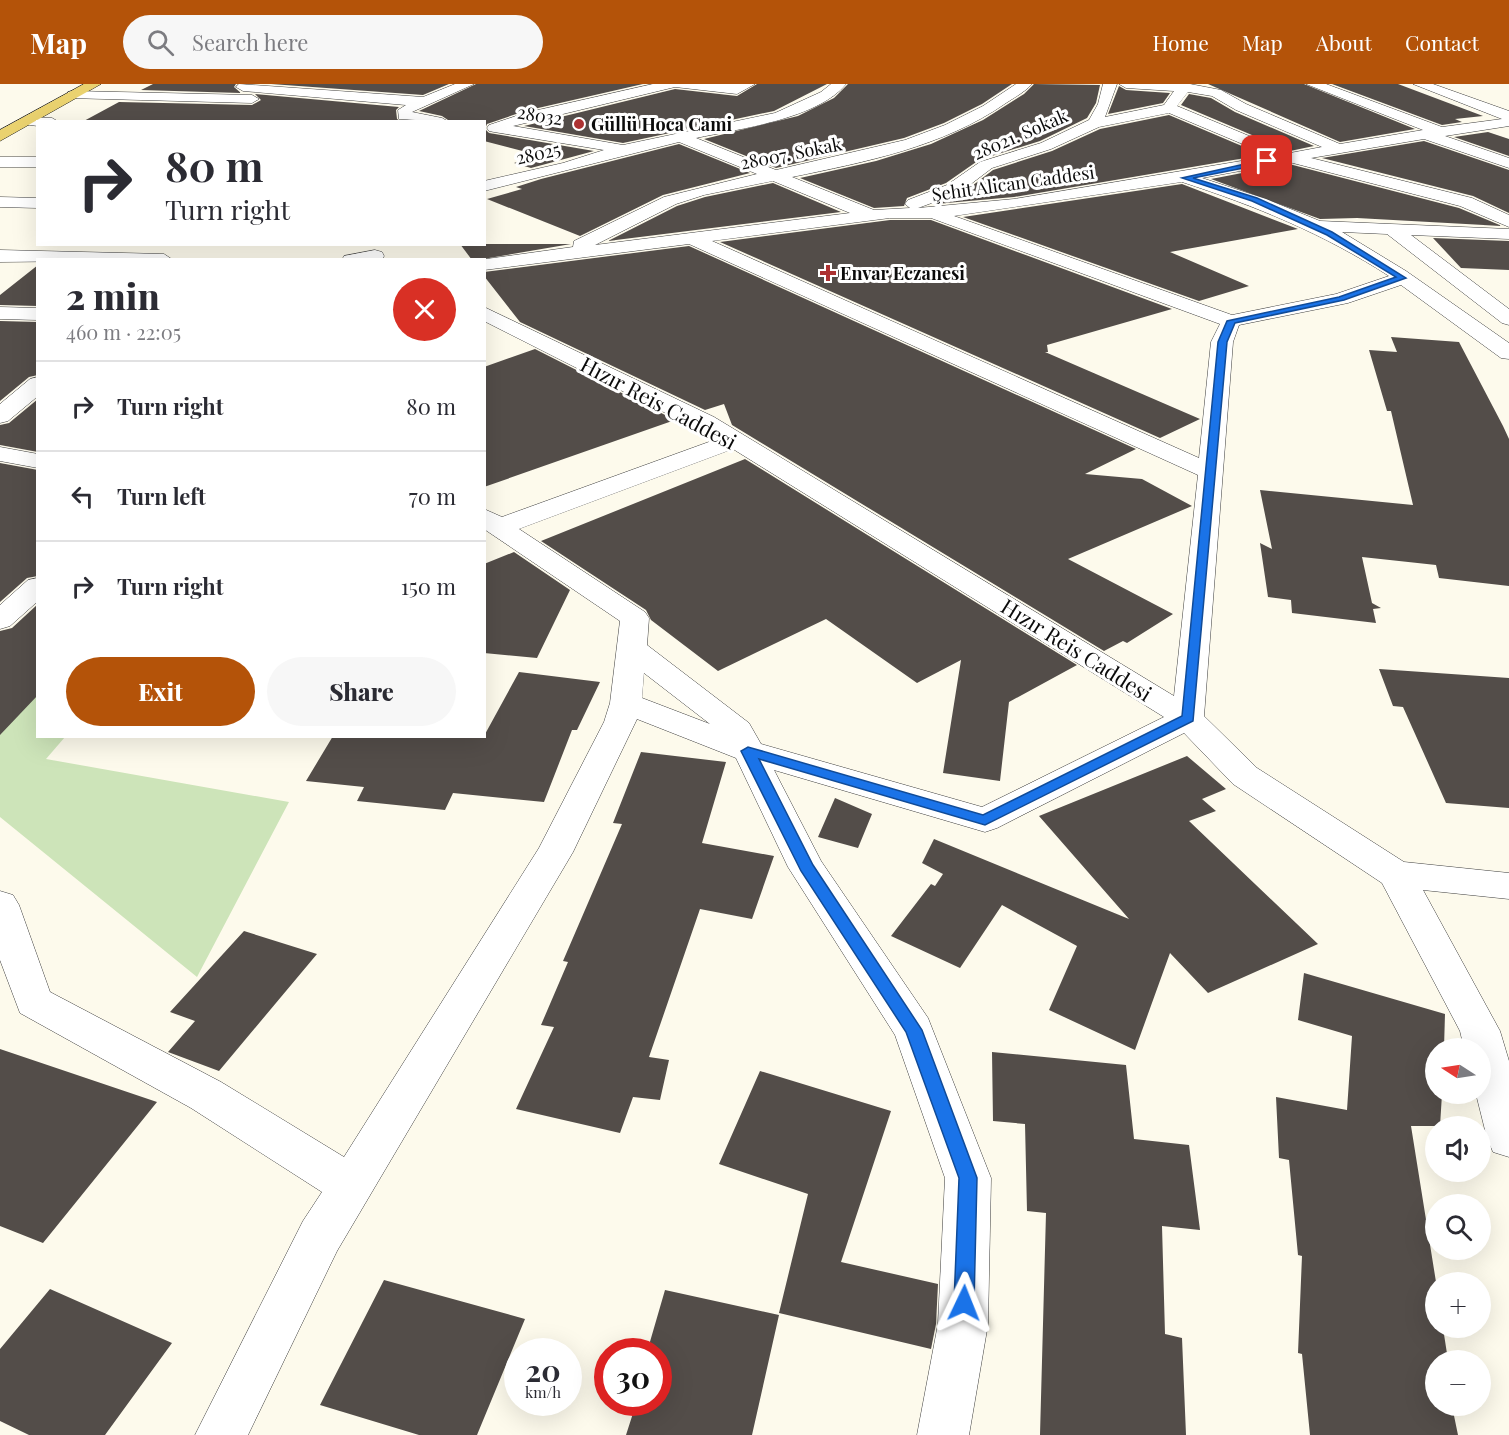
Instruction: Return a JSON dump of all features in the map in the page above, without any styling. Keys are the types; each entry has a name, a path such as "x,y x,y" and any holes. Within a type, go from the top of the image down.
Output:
{"main road":[{"path":"0,136 94,84"}],"street":[{"path":"429,120 404,116 405,110 467,84"},
{"path":"489,127 671,84"},
{"path":"679,84 743,87"},
{"name":"28025","path":"486,186 567,167 625,149 779,116 826,95 839,84"},
{"name":"28007. Sokak","path":"563,254 668,202 700,191 833,166 899,148 970,117 1025,84"},
{"name":"28021. Sokak","path":"881,214 953,189 986,165 1046,146 1095,123 1105,104 1110,84"},
{"path":"1126,84 1183,85 1215,93 1241,107 1337,148"},
{"path":"1313,84 1509,163"},
{"path":"1420,84 1509,116"},
{"path":"1095,123 1152,114 1169,108 1183,85"},
{"path":"73,95 246,90 426,102"},
{"path":"246,90 263,114"},
{"path":"1169,108 1287,157 1466,202 1509,222"},
{"path":"27,121 36,121"},
{"name":"Şehit Alican Caddesi","path":"486,264 881,214 934,215 1185,178 1337,148 1509,122"},
{"name":"28032","path":"489,127 625,149"},
{"path":"681,138 881,214"},
{"path":"0,162 36,162"},
{"path":"1185,178 1255,200 1312,225 1402,278 1509,353"},
{"path":"0,202 36,203"},
{"path":"934,215 1231,321 1341,299 1402,278"},
{"path":"1312,225 1394,231 1509,234"},
{"path":"1394,231 1509,319"},
{"path":"693,238 1211,472"},
{"path":"357,258 373,253"},
{"path":"0,256 82,258"},
{"path":"0,314 36,314"},
{"name":"Hızır Reis Caddesi","path":"486,314 706,422 1188,718 1245,776 1396,874 1480,1031 1509,1138"},
{"path":"626,703 748,751 985,820 1188,718 1222,342 1231,321"},
{"path":"0,416 36,386"},
{"path":"492,522 734,441"},
{"path":"0,454 36,462"},
{"path":"221,1435 320,1236 555,852 620,722 626,703 635,618 492,522"},
{"path":"0,620 36,588"},
{"path":"633,650 738,730 806,867 914,1030 968,1178 963,1324 943,1435"},
{"path":"1396,874 1509,886"},
{"path":"0,905 34,1002 206,1095 350,1185"}],"green space":[{"path":"0,664 36,667 36,738 64,738 46,759 289,802 197,977 0,817"}],"building":[{"path":"153,84 236,84 234,87 241,93 141,90"},
{"path":"271,84 449,84 423,95"},
{"path":"476,84 643,84 525,111 487,124 486,126 486,120 448,120 442,116 419,111"},
{"path":"757,84 827,84 774,111 623,143 524,126 675,89 737,96"},
{"path":"848,84 1012,84 982,104 944,123 904,138 776,168 704,139 798,116 834,98"},
{"path":"1034,84 1100,85 1096,103 1087,118 1040,141 979,160 946,183 907,198 904,206 874,208 800,178 876,161 931,144 983,120 1024,94"},
{"path":"1208,84 1304,84 1415,129 1340,142"},
{"path":"1332,84 1398,84 1483,116 1455,119 1462,122 1442,125"},
{"path":"1119,86 1126,90 1170,93 1163,103 1108,114"},
{"path":"255,94 399,107 396,110 399,120 86,120 119,102 252,105 261,100"},
{"path":"1189,94 1211,98 1235,112 1314,146 1290,151 1181,105"},
{"path":"1169,115 1263,155 1014,197 935,204 960,195 993,170 1052,151 1100,129"},
{"path":"486,130 489,133 594,151 531,168 514,163 538,155 486,142"},
{"path":"1488,132 1509,139 1509,156 1454,137"},
{"path":"1424,141 1509,170 1509,213 1473,196 1322,158"},
{"path":"679,144 750,173 663,195 580,236 487,199 522,189 516,187 541,179"},
{"path":"1289,164 1459,208 1502,226 1357,218 1320,219 1211,179"},
{"path":"773,183 841,212 608,241 677,206 705,197"},
{"path":"1182,184 1298,229 1170,252 1249,286 1199,301 963,217"},
{"path":"890,220 931,220 1172,309 1047,345 1048,352 1045,352 1200,419 1160,438 720,242"},
{"path":"1433,238 1509,241 1509,270 1461,268"},
{"path":"571,244 486,258 470,258 462,246"},
{"path":"689,246 1136,449 1085,474 1142,479 1192,506 1068,559 1173,614 1127,643 1123,641 1104,651 732,425 724,404 705,410 520,322 486,279 486,272"},
{"path":"36,267 36,306 0,305 0,295"},
{"path":"0,321 36,322 36,375 29,377 0,401"},
{"path":"1391,337 1459,342 1503,426 1509,439 1509,586 1439,578 1436,565 1362,557 1372,603 1381,608 1373,609 1376,623 1292,613 1291,600 1268,597 1260,543 1272,549 1260,490 1413,505 1391,411 1387,411 1369,350 1397,352"},
{"path":"535,349 675,420 486,486 486,366"},
{"path":"36,401 36,452 0,445 0,425 9,423"},
{"path":"745,459 1077,665 1009,702 1000,781 943,773 961,660 917,683 826,619 718,671 651,620 646,610 541,541"},
{"path":"0,463 36,470 36,576 27,578 0,602"},
{"path":"514,552 570,590 537,658 486,653 486,563"},
{"path":"36,606 36,697 0,735 0,631 12,628"},
{"path":"1379,669 1509,678 1509,808 1446,803 1403,707 1393,706"},
{"path":"519,672 600,682 577,730 572,730 544,802 453,793 445,810 357,801 364,787 306,781 332,738 486,738 486,732"},
{"path":"641,752 726,762 702,843 774,856 752,919 700,909 649,1057 669,1060 660,1100 633,1097 620,1133 516,1109 554,1027 541,1025 568,962 563,961 622,824 613,823"},
{"path":"1187,756 1226,789 1202,799 1216,811 1189,821 1318,944 1208,993 1170,953 1135,1050 1049,1010 1077,946 1002,905 960,968 891,936 931,884 935,886 943,874 922,863 934,839 1129,919 1039,816"},
{"path":"835,798 872,814 858,848 818,837"},
{"path":"244,931 317,954 219,1071 168,1052 195,1021 170,1012"},
{"path":"1304,973 1445,1014 1444,1038 1425,1038 1425,1104 1441,1104 1441,1116 1425,1116 1425,1126 1411,1126 1425,1213 1425,1260 1432,1260 1434,1272 1425,1272 1425,1338 1445,1338 1446,1350 1425,1350 1425,1416 1454,1416 1458,1435 1310,1435 1302,1354 1298,1353 1302,1256 1298,1255 1289,1160 1279,1158 1276,1097 1347,1110 1352,1036 1298,1020"},
{"path":"0,1049 157,1102 43,1243 0,1226"},
{"path":"992,1052 1126,1065 1134,1139 1189,1145 1200,1230 1162,1226 1165,1334 1182,1338 1186,1435 1040,1435 1046,1213 1027,1211 1025,1124 993,1121"},
{"path":"760,1071 891,1111 841,1262 938,1284 936,1324 931,1349 779,1313 808,1194 719,1164"},
{"path":"384,1280 525,1319 517,1338 504,1338 504,1370 477,1435 419,1435 320,1405"},
{"path":"50,1289 172,1343 105,1435 29,1435 0,1421 0,1349"},
{"path":"665,1290 779,1315 752,1435 626,1435 632,1416 672,1416 672,1338 651,1338"}],"place":[{"name":"Güllü Hoca Cami","path":"579,124"},
{"name":"Envar Eczanesi","path":"828,273"}],"route":[{"path":"964,1303 968,1178 914,1030 806,867 748,751 985,820 1188,718 1222,342 1231,321 1341,299 1402,278 1383,264 1329,233 1255,200 1185,178 1267,161"}]}
